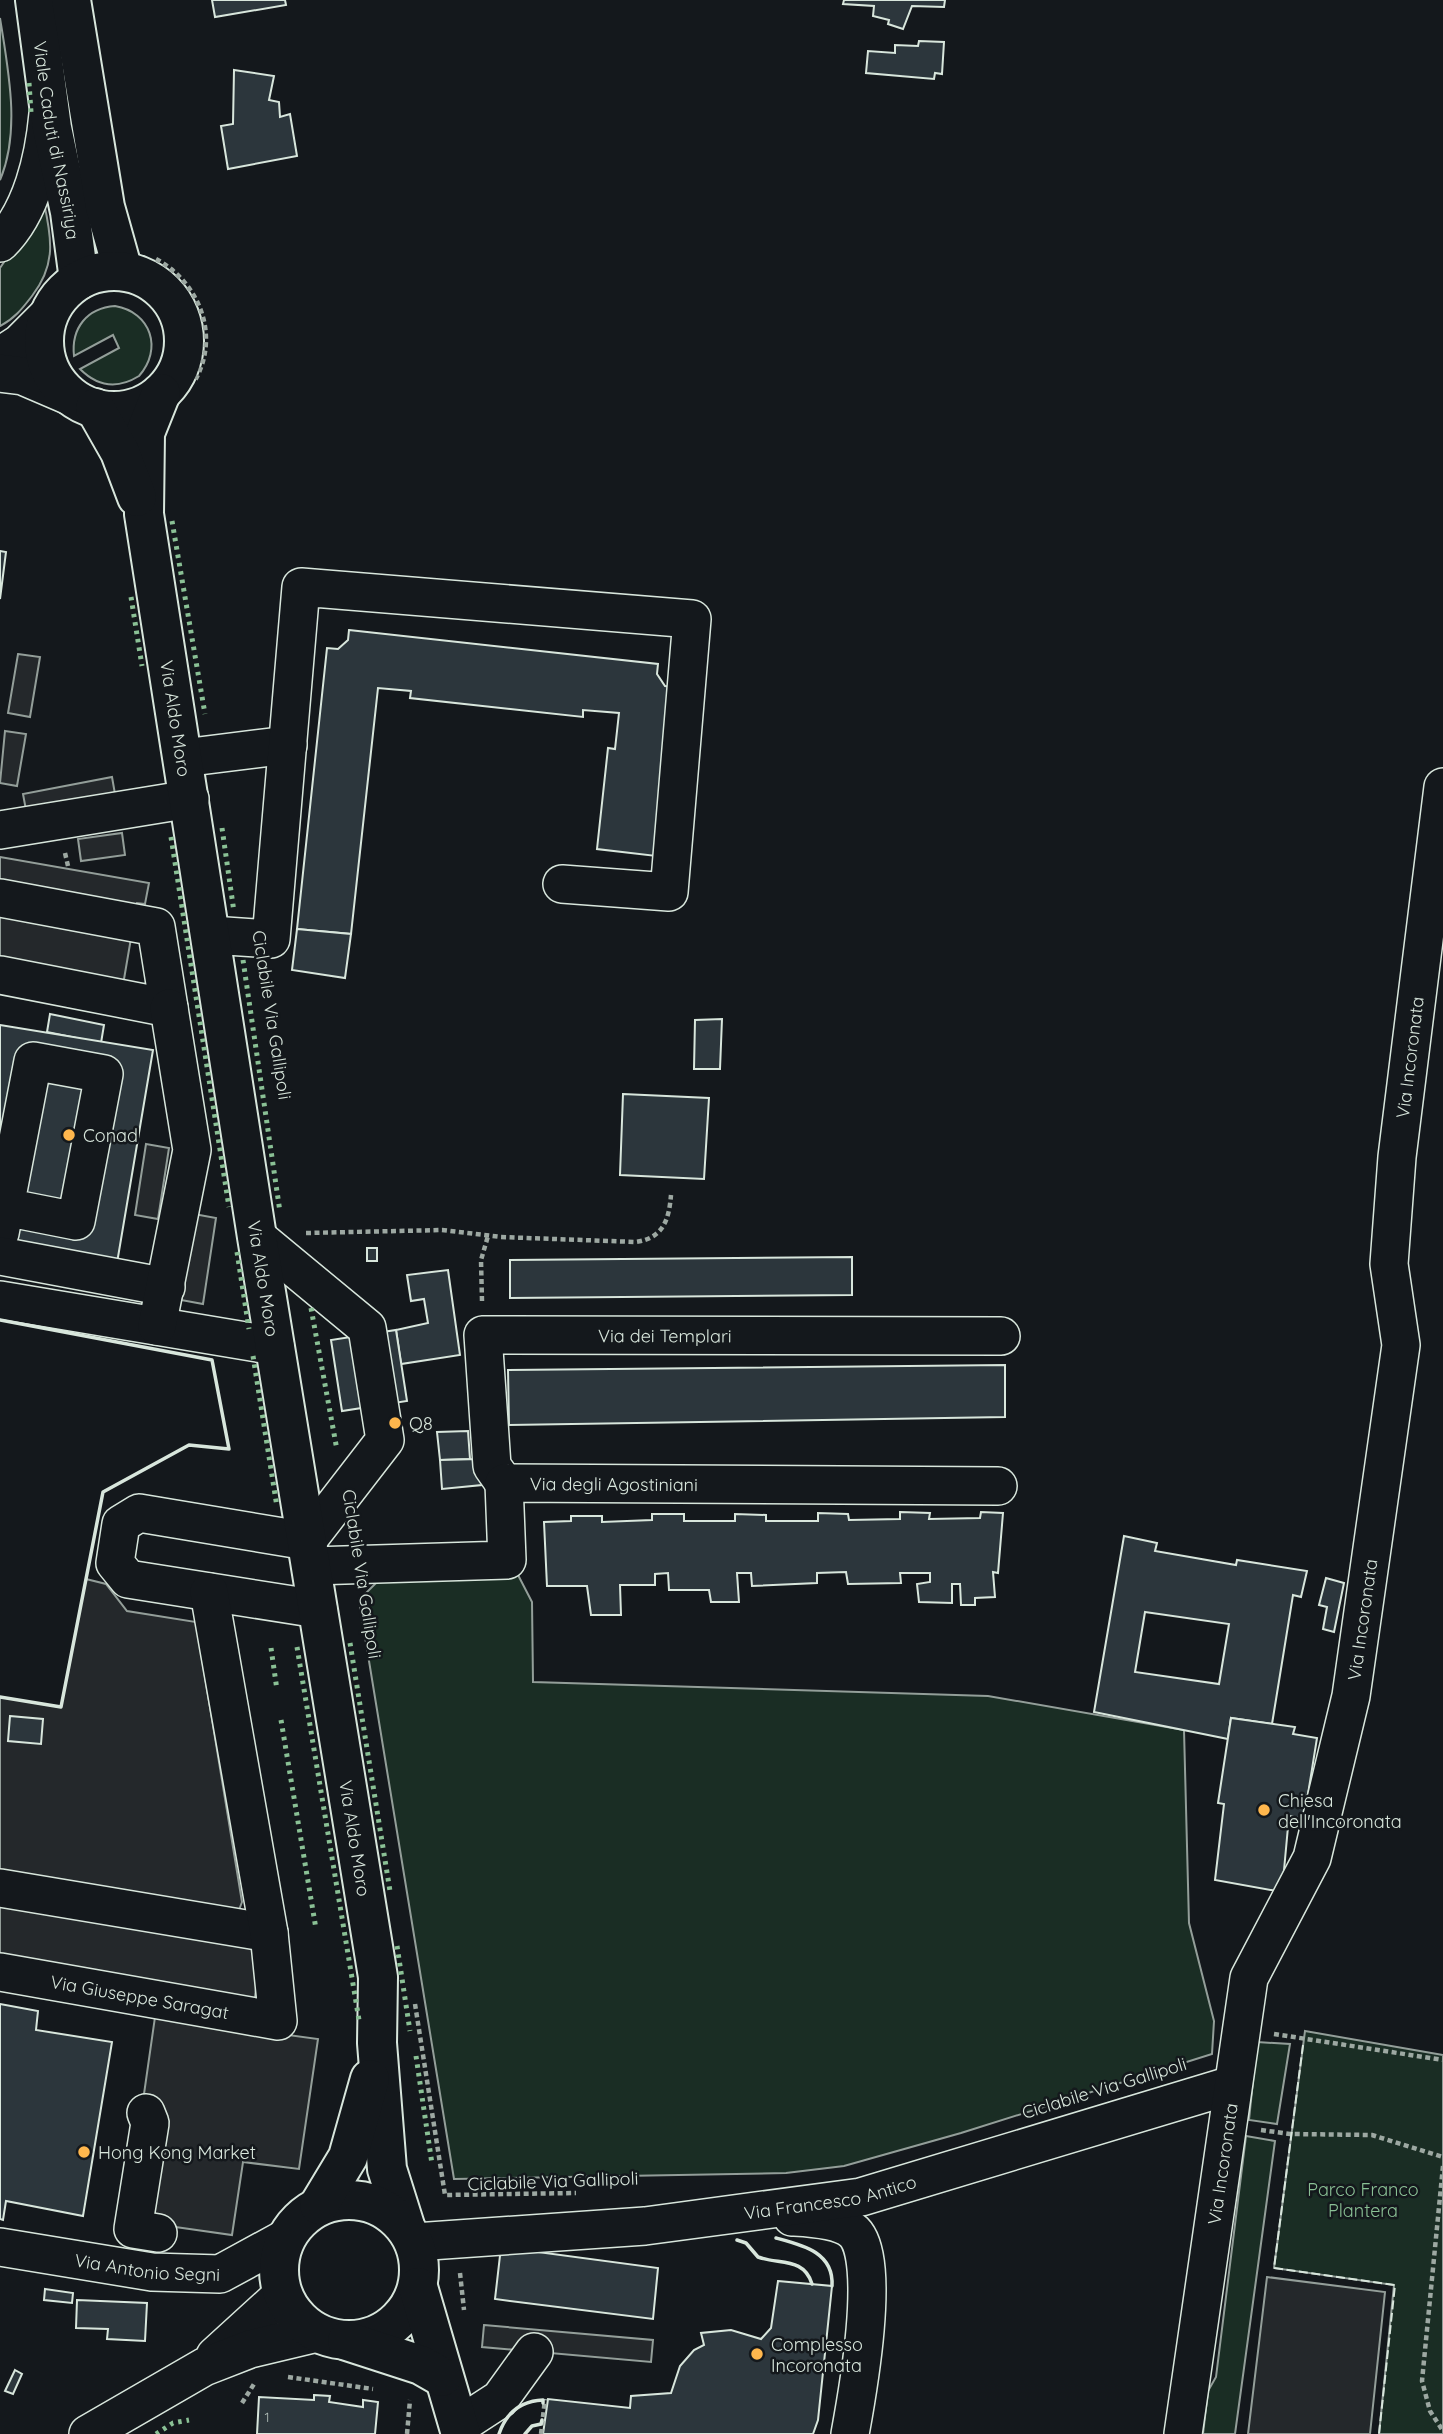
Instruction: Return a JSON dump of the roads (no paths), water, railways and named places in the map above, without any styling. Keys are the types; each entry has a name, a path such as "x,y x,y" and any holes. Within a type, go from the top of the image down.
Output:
{"main road":[{"name":"Viale Caduti di Nassiriya","path":"35,0 50,92 52,128 70,212 79,280"},
{"name":"Viale Caduti di Nassiriya","path":"71,0 105,207 137,264"},
{"path":"137,264 145,277 164,290 177,309 184,331 183,354 176,375 176,390 141,405 118,411 83,402 56,380 47,359 44,336 49,314 62,295 79,280 100,272 137,264"},
{"name":"Via Aldo Moro","path":"176,390 145,433 144,514 257,1237 378,1977 377,2043 387,2169 410,2234"},
{"name":"Via Aldo Moro","path":"83,402 120,452 144,514"},
{"name":"Via Aldo Moro","path":"319,2205 348,2157 366,2099 377,2043"},
{"path":"426,2385 418,2287 420,2264 410,2234 387,2210 366,2201 342,2199 319,2205 299,2219 286,2238 278,2261 283,2294 299,2321 332,2337 421,2365 426,2385 460,2429"},
{"path":"332,2337 371,2337 392,2326 409,2309 418,2287"}],"street":[{"path":"0,243 14,230 38,171 46,138 50,92"},
{"path":"0,356 20,344 49,314"},
{"path":"0,373 23,376 83,402"},
{"path":"211,935 271,939 301,587 692,620 669,892 562,884"},
{"path":"183,758 288,745"},
{"name":"Via Incoronata","path":"1183,2434 1249,1978 1312,1858 1351,1696 1401,1345 1390,1264 1397,1157 1443,787"},
{"path":"0,830 190,800"},
{"path":"0,898 156,927 192,1150 157,1326"},
{"path":"0,975 169,1008"},
{"path":"257,1237 367,1328 386,1440 309,1554 139,1513 121,1524 115,1563 128,1579 318,1609"},
{"path":"0,1256 166,1287"},
{"path":"0,1300 275,1346"},
{"name":"Via dei Templari","path":"504,1483 492,1466 483,1335 1001,1336"},
{"name":"Via degli Agostiniani","path":"309,1554 507,1560 504,1483 998,1486"},
{"path":"0,1888 269,1933 209,1592"},
{"name":"Via Giuseppe Saragat","path":"0,1972 278,2021 269,1933"},
{"name":"Via Francesco Antico","path":"410,2234 645,2226 861,2197 1232,2085"},
{"path":"146,2113 150,2123 133,2229 158,2233"},
{"path":"849,2434 862,2371 867,2271 857,2237 861,2197"},
{"path":"753,2213 839,2224 857,2237"},
{"name":"Via Antonio Segni","path":"0,2247 152,2272 220,2274 286,2238"},
{"path":"204,2367 283,2294"},
{"path":"88,2434 204,2367 250,2349 332,2337"},
{"path":"460,2429 500,2399 534,2352"}],"place":[{"name":"Conad","path":"69,1135"},
{"name":"Q8","path":"395,1423"},
{"name":"Chiesa dell'Incoronata","path":"1264,1810"},
{"name":"Hong Kong Market","path":"84,2152"},
{"name":"Complesso Incoronata","path":"757,2354"}],"park label":[{"name":"Parco Franco Plantera","path":"1363,2199"}]}
